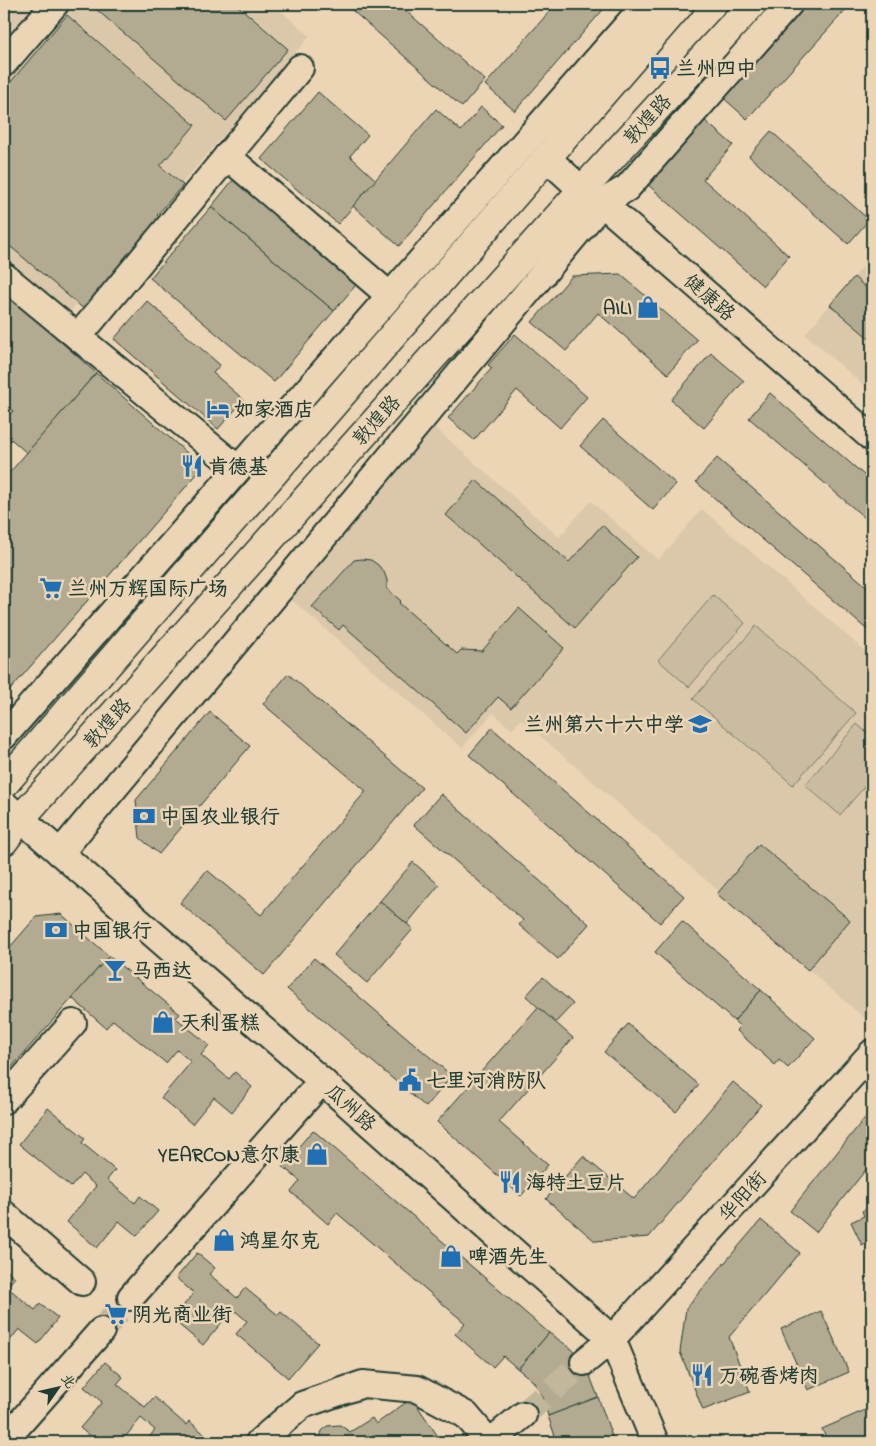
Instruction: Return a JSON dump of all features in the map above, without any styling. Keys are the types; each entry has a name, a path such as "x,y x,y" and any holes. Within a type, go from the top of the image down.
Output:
{"main road":[{"name":"敦煌路","path":"4,784 680,4"},
{"name":"敦煌路","path":"4,841 13,811 592,196 752,4"}],"street":[{"path":"4,64 55,4"},
{"path":"4,736 237,468 646,4"},
{"path":"60,853 592,196 626,188 789,4"},
{"path":"78,337 300,68"},
{"path":"227,156 390,295"},
{"name":"健康路","path":"547,158 872,438"},
{"path":"4,276 237,468"},
{"name":"瓜州路","path":"13,811 322,1081 612,1339 655,1442"},
{"path":"4,1100 73,1023"},
{"name":"华阳街","path":"584,1362 612,1339 872,1053"},
{"path":"131,1297 322,1081"},
{"path":"4,1214 82,1282"},
{"path":"4,1441 101,1331"},
{"path":"259,1442 302,1405 363,1384 417,1389 466,1414 490,1442 523,1415"}],"shaded area":[{"path":"4,4 273,4 310,36 62,321 4,270"},
{"path":"872,256 872,393 805,334"},
{"name":"兰州第六十六中学","path":"433,426 559,537 591,501 658,560 702,509 872,657 872,1025 521,719 512,730 493,713 462,748 286,595"},
{"path":"713,595 745,623 689,687 658,660"},
{"path":"756,626 856,713 793,785 693,699"},
{"path":"857,724 872,737 872,778 840,815 805,785"}],"building":[{"path":"90,4 236,4 288,49 226,121"},
{"path":"345,4 398,4 485,80 462,107"},
{"path":"556,4 608,4 515,111 485,85"},
{"path":"800,4 851,4 747,119 719,94"},
{"path":"67,15 195,125 160,166 183,185 157,215 162,220 86,311 4,241 4,90"},
{"path":"318,92 368,135 350,156 376,180 338,224 261,159"},
{"path":"481,107 502,125 399,246 353,206 436,109 461,131"},
{"path":"703,119 733,145 703,179 789,256 763,286 646,183"},
{"path":"771,131 869,220 848,244 749,156"},
{"path":"237,175 360,280 334,311 211,207"},
{"path":"211,207 334,311 274,382 150,278"},
{"path":"620,274 697,340 668,374 598,313 566,351 532,322 572,276"},
{"path":"854,277 872,293 872,341 830,305"},
{"path":"4,291 96,373 27,453 4,433 4,421 13,411 4,402"},
{"path":"147,301 220,365 213,373 244,400 218,429 114,339"},
{"path":"515,334 587,397 560,428 517,390 474,440 448,418 492,368 488,365"},
{"path":"711,353 744,381 704,428 671,400"},
{"name":"兰州万辉国际广场","path":"96,373 203,467 4,697 4,479"},
{"path":"770,393 872,482 872,524 749,418"},
{"path":"603,420 676,484 653,510 580,446"},
{"path":"717,458 872,591 872,634 696,482"},
{"path":"476,480 569,562 602,525 637,557 575,628 446,515"},
{"path":"354,560 371,560 378,565 384,572 387,580 387,589 401,601 399,603 457,654 461,650 482,651 519,608 564,648 511,708 498,697 466,733 343,625 339,630 312,607"},
{"path":"288,674 422,788 264,975 180,903 207,870 261,915 366,791 263,704"},
{"path":"210,712 250,746 159,854 140,838 136,800"},
{"path":"492,728 684,896 660,923 469,755"},
{"path":"441,794 589,924 558,959 519,925 523,920 414,825"},
{"path":"759,844 850,920 808,970 717,894"},
{"path":"413,862 439,885 407,924 380,901"},
{"path":"380,901 413,929 367,983 334,955"},
{"path":"61,914 109,956 4,1076 4,954 36,917"},
{"path":"682,921 761,990 734,1021 655,952"},
{"path":"109,956 180,1014 176,1018 209,1045 201,1055 229,1079 235,1072 252,1087 232,1112 214,1097 192,1124 161,1098 191,1062 177,1050 166,1063 113,1020 106,1028 72,998"},
{"path":"314,958 452,1076 426,1107 287,989"},
{"path":"543,977 573,1004 555,1023 526,996"},
{"path":"761,990 815,1038 788,1068 779,1060 775,1065 736,1030 740,1026 734,1021"},
{"path":"538,1007 573,1038 499,1122 548,1165 521,1196 437,1122"},
{"path":"628,1024 699,1085 676,1112 604,1052"},
{"path":"733,1082 761,1105 649,1237 595,1241 546,1199 583,1156 634,1199"},
{"path":"48,1108 85,1138 82,1143 115,1170 107,1180 135,1203 140,1196 158,1211 137,1236 119,1221 97,1248 67,1222 96,1186 82,1174 71,1187 19,1144"},
{"path":"872,1109 872,1162 816,1232 790,1211"},
{"path":"313,1130 549,1333 518,1369 503,1356 493,1367 455,1334 465,1323 337,1213 328,1224 291,1192 300,1181 282,1166"},
{"path":"872,1206 872,1240 862,1245 851,1222 864,1216 862,1211"},
{"path":"761,1220 800,1253 729,1337 750,1392 703,1410 680,1352 686,1308"},
{"path":"197,1253 215,1268 209,1274 237,1298 245,1288 278,1315 281,1312 318,1343 288,1378 236,1334 247,1321 233,1309 203,1345 172,1319 194,1293 176,1278"},
{"path":"4,1268 15,1277 7,1287 35,1310 40,1304 58,1318 38,1344 19,1329 4,1348"},
{"path":"821,1311 849,1372 808,1390 781,1329"},
{"path":"549,1333 572,1349 588,1371 598,1397 548,1416 543,1397 533,1381 518,1369"},
{"path":"105,1362 123,1377 117,1384 145,1407 154,1397 186,1425 189,1421 214,1442 145,1442 155,1430 141,1418 121,1442 97,1442 80,1428 102,1402 84,1387"},
{"path":"598,1397 614,1442 557,1442 548,1416"},
{"path":"412,1398 437,1435 427,1442 319,1442 322,1431 327,1426 340,1425 350,1432 372,1418 376,1424"},
{"path":"872,1407 872,1442 828,1442 822,1429"}],"tunnel":[{"path":"101,1331 131,1297"},
{"path":"523,1415 584,1362"}],"place":[{"name":"兰州四中","path":"660,68"},
{"name":"AILI","path":"648,307"},
{"name":"如家酒店","path":"218,409"},
{"name":"肯德基","path":"192,466"},
{"name":"兰州万辉国际广场","path":"51,588"},
{"name":"兰州第六十六中学","path":"700,724"},
{"name":"中国农业银行","path":"144,816"},
{"name":"中国银行","path":"56,930"},
{"name":"马西达","path":"115,970"},
{"name":"天利蛋糕","path":"163,1022"},
{"name":"七里河消防队","path":"410,1080"},
{"name":"YEARCON意尔康","path":"317,1154"},
{"name":"海特土豆片","path":"510,1182"},
{"name":"鸿星尔克","path":"224,1240"},
{"name":"啤酒先生","path":"451,1256"},
{"name":"阴光商业街","path":"116,1314"},
{"name":"万碗香烤肉","path":"702,1375"}]}
